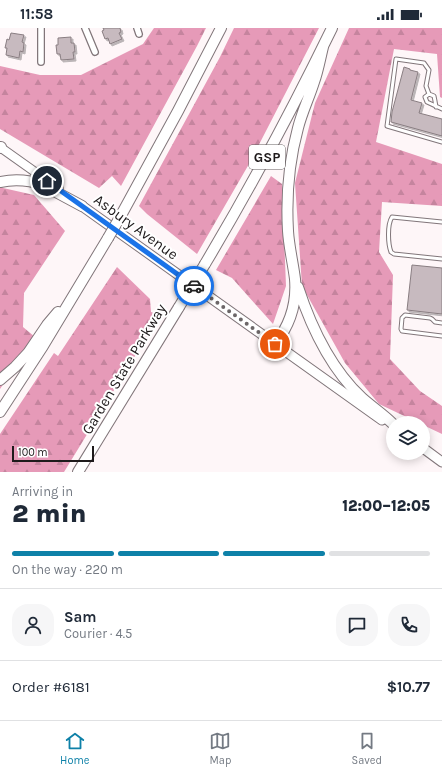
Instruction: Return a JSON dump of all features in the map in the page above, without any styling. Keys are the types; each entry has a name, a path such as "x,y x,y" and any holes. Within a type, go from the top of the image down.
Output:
{"highway":[{"path":"0,412 76,293 119,219 221,28"},
{"name":"Garden State Parkway","path":"78,472 180,307 268,154 332,28"},
{"path":"323,47 314,83 298,129 290,166 288,186 289,245 295,278 305,309 321,344 333,363 362,398 386,417"},
{"path":"0,182 6,180 20,180 37,183 82,206"},
{"path":"275,344 283,334 292,315 295,294 295,278"},
{"path":"0,380 22,361 47,325 76,293"}],"main road":[{"name":"Asbury Avenue","path":"0,148 386,422"},
{"path":"430,453 442,462"}],"street":[{"path":"41,28 42,62"},
{"path":"85,28 95,52"}],"lane":[{"path":"436,107 434,96 429,94 426,86 429,70 424,63 396,59 388,126 442,142"},
{"path":"429,94 425,97 427,102 442,109"},
{"path":"442,222 392,217 390,220 389,248 394,254 442,259"},
{"path":"442,323 435,322 430,318 405,315 402,318 401,329 402,331 442,336"}],"green space":[{"path":"154,28 206,28 121,186 112,176 99,188 0,129 0,66 40,75 81,75 143,44"},
{"path":"234,28 319,28 249,164 197,254 139,206 220,57"},
{"path":"349,28 442,28 442,98 440,97 437,54 394,49 376,142 442,164 442,206 382,202 379,252 393,275 390,359 420,391 442,406 442,434 430,428 430,416 404,416 379,404 345,363 302,286 295,183 315,103"},
{"path":"271,176 282,184 286,286 273,324 232,278 216,270"},
{"path":"0,185 3,188 34,195 65,231 24,293 23,327 35,337 0,389"},
{"path":"117,267 150,299 151,312 160,315 64,472 0,472 0,434 54,353 58,356"}],"building":[{"path":"103,28 120,28 121,32 119,33 122,39 110,44 108,38 105,39 102,31 104,30"},
{"path":"11,33 24,35 22,42 24,43 23,52 20,51 19,58 6,55 7,48 5,48 7,39 9,40"},
{"path":"71,37 71,43 74,43 74,59 61,60 60,54 57,54 56,45 58,45 58,38"},
{"path":"404,67 418,72 411,100 422,103 419,113 442,119 442,136 391,122 392,112"},
{"path":"412,265 442,268 442,314 407,310"}],"way so far":[{"path":"194,286 275,344"}],"route":[{"path":"47,181 194,286"}]}
